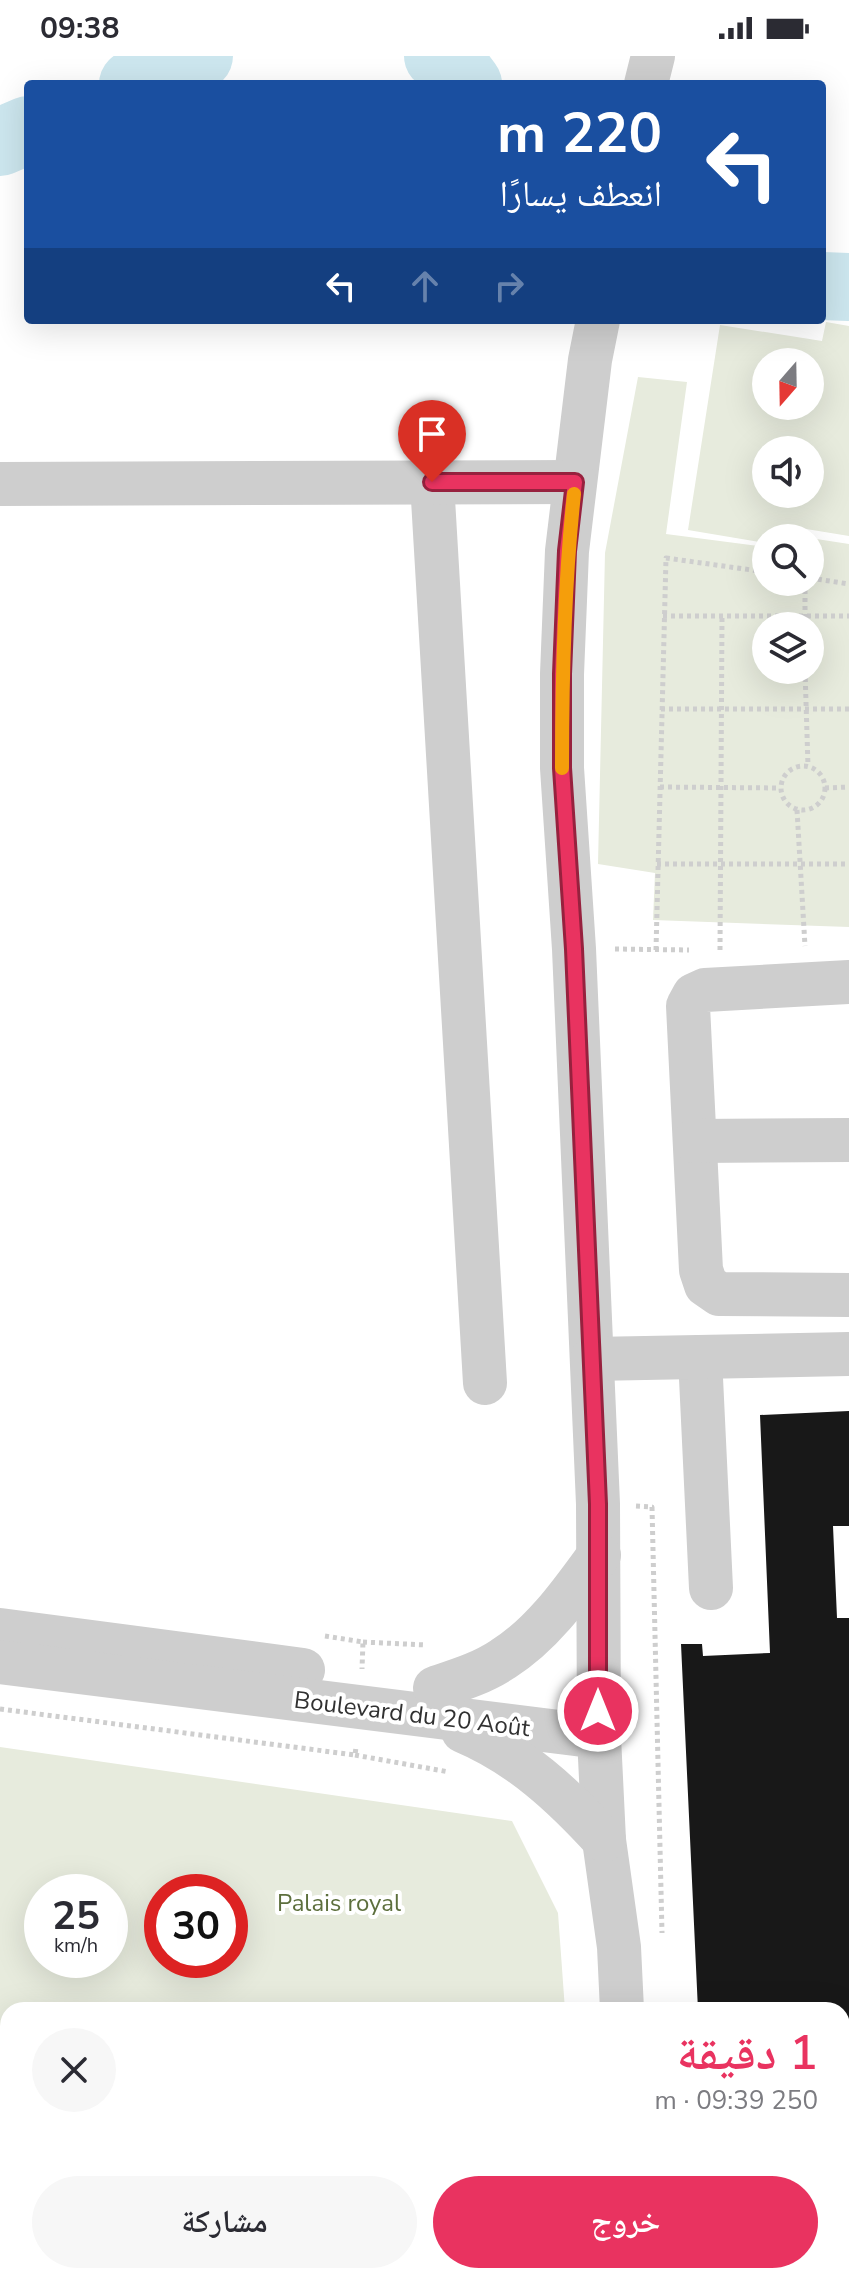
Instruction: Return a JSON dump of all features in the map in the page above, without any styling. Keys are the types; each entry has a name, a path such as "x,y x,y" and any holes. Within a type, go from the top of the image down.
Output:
{"street":[{"path":"647,80 653,56"},
{"path":"594,340 567,551 562,658 562,768 575,964 592,1359 599,1555 598,1724 604,1840 619,1947 622,2002"},
{"path":"432,482 485,1383"},
{"path":"0,484 575,482"},
{"path":"849,982 705,990 694,995 688,1006 701,1270 706,1285 712,1291 728,1295 849,1295"},
{"path":"695,1141 849,1140"},
{"path":"592,1359 849,1354"},
{"path":"700,1357 711,1588"},
{"path":"599,1555 533,1635 504,1659 471,1676 433,1703 527,1766 568,1800 604,1840"},
{"name":"Boulevard du 20 Août","path":"0,1630 433,1703 598,1724"},
{"name":"Boulevard du 20 Août","path":"0,1662 358,1708 433,1703"}],"path":[{"path":"656,950 666,558 752,570"},
{"path":"824,582 849,584"},
{"path":"663,616 752,616"},
{"path":"720,950 722,616"},
{"path":"824,616 849,616"},
{"path":"805,684 808,766 823,778 825,788 817,806 797,810 782,798 782,778 789,770 808,766"},
{"path":"661,709 849,709"},
{"path":"660,787 780,788"},
{"path":"825,788 849,787"},
{"path":"797,810 805,951"},
{"path":"657,864 849,864"},
{"path":"355,1755 358,1708"},
{"path":"0,1709 355,1755 457,1773"}],"green space":[{"path":"826,322 849,326 849,536 824,532 824,524 752,524 752,541 688,530 720,325 822,341"},
{"path":"638,377 687,382 666,534 752,545 752,596 824,596 824,540 849,544 849,927 653,920 655,873 598,864 605,553"},
{"name":"Palais royal","path":"0,1747 512,1821 558,1913 564,2002 0,2002"}],"building":[{"path":"849,1411 849,1526 833,1526 837,1618 849,1618 849,2002 698,2002 681,1644 702,1644 703,1656 770,1653 760,1415"}],"waterway":[{"path":"142,80 199,56"},
{"path":"438,56 452,63 465,80"},
{"path":"0,142 24,132"},
{"path":"826,286 849,287"}],"slow traffic":[{"path":"562,768 567,551 574,494"}],"route":[{"path":"432,482 575,482 567,551 562,768 574,949 598,1504 598,1711"}]}
